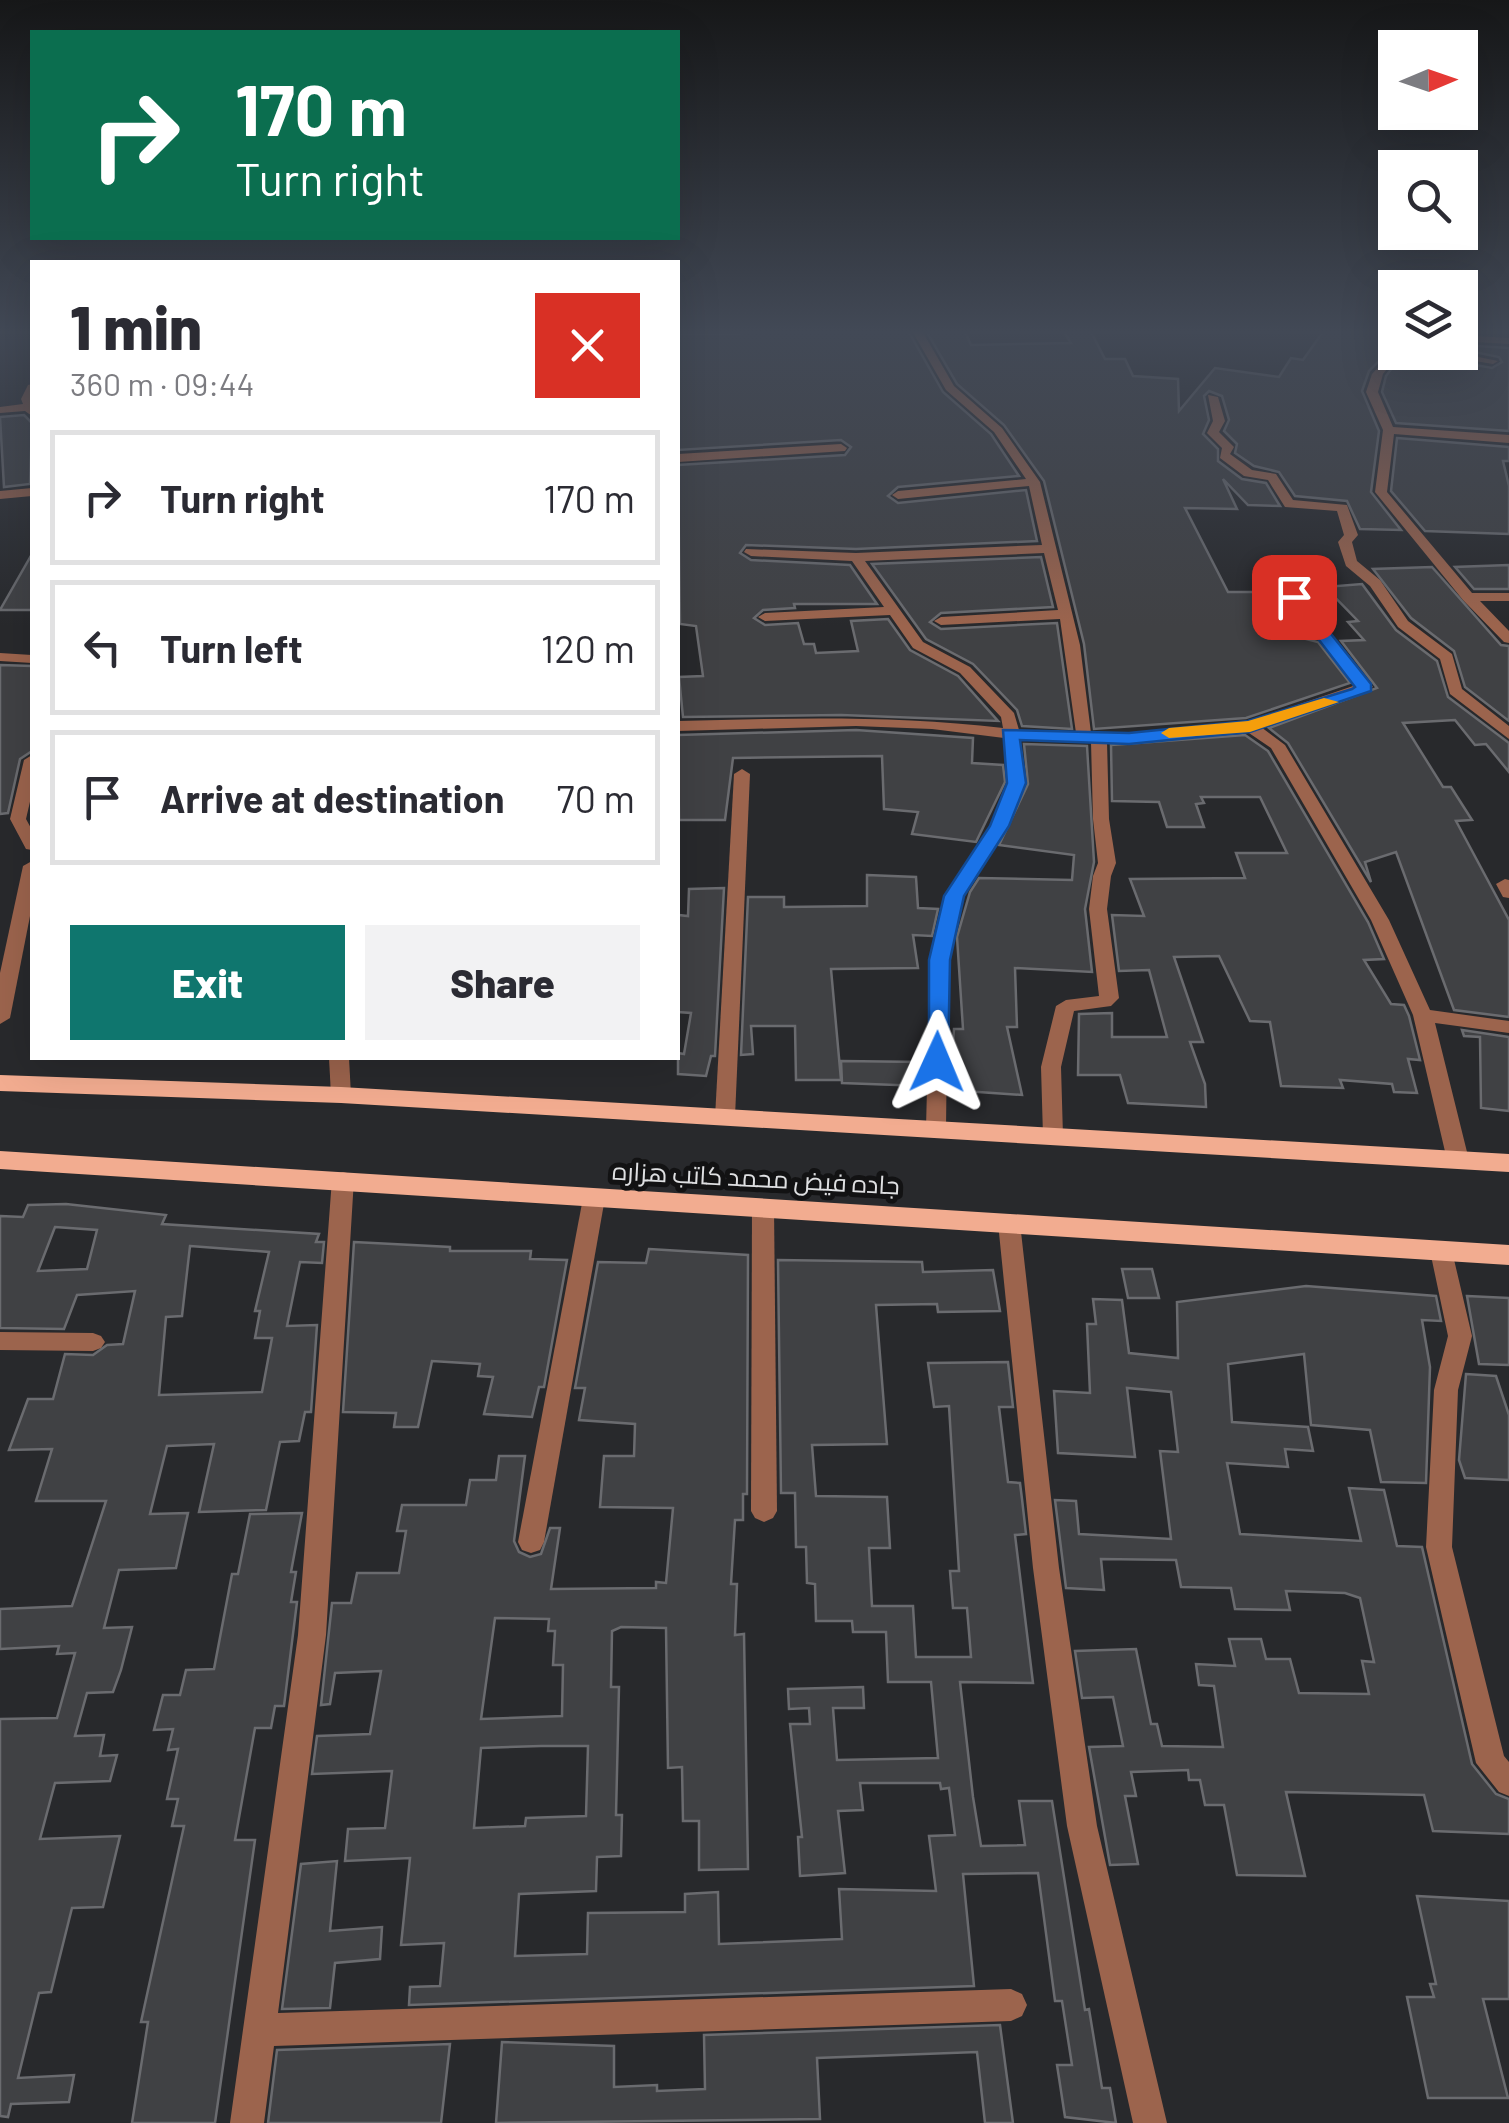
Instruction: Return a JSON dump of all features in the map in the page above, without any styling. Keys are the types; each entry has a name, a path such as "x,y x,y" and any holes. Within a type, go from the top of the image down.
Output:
{"main road":[{"path":"0,1083 341,1094 1509,1163"},
{"name":"جاده فیض محمد کاتب هزاره","path":"0,1160 1509,1256"}],"street":[{"path":"996,428 1034,482 1091,738 1107,863 1101,872 1100,929 1109,998 1104,1002 1066,1006 1052,1067 1053,1136"},
{"path":"1216,428 1214,433 1228,447 1224,455 1248,473 1272,477 1289,504 1342,508 1351,535 1345,542 1351,563 1375,583 1403,624 1447,657 1455,692 1509,734"},
{"path":"1509,439 1389,430 1382,492 1468,597 1509,639"},
{"path":"680,458 842,448"},
{"path":"898,495 1034,482"},
{"path":"0,495 30,492"},
{"path":"751,552 856,558 1047,549"},
{"path":"856,558 918,645 965,670 1009,716 1017,783 999,826 954,896 939,960 936,1129"},
{"path":"680,726 856,721 1091,738 1250,726 1364,688 1294,597"},
{"path":"1468,597 1509,597"},
{"path":"765,617 892,611"},
{"path":"941,621 1066,614"},
{"path":"0,658 30,659"},
{"path":"1250,726 1277,745 1380,920 1423,1014 1458,1160"},
{"path":"30,768 17,818 30,841"},
{"path":"725,1117 742,774"},
{"path":"0,1018 30,876"},
{"path":"1423,1014 1509,1028"},
{"path":"340,1060 341,1094"},
{"path":"247,2123 312,1635 343,1180"},
{"path":"530,1542 594,1198"},
{"path":"763,1207 764,1511"},
{"path":"1009,1223 1046,1568 1082,1826 1150,2123"},
{"path":"1441,1251 1460,1336 1446,1390 1439,1546 1492,1763 1509,1782"},
{"path":"0,1342 93,1342"},
{"path":"258,2030 1011,2006"}],"building":[{"path":"1,428 30,428 30,484 4,487"},
{"path":"680,428 984,428 1019,476 898,487 888,496 898,503 1026,490 1037,541 856,549 746,545 740,553 751,560 850,565 877,604 794,604 795,608 763,610 754,618 765,625 798,623 804,644 814,644 816,653 858,651 851,621 888,619 910,650 958,676 998,721 841,715 683,717 680,677 703,676 696,626 680,624 680,465 845,455 851,447 841,440 680,450"},
{"path":"1006,428 1206,428 1203,434 1218,449 1218,461 1242,479 1266,483 1280,506 1248,505 1223,479 1237,509 1185,508 1228,592 1277,592 1302,638 1318,642 1350,683 1246,718 1094,729 1084,644 1044,481"},
{"path":"1225,428 1378,428 1371,492 1401,530 1360,529 1347,501 1295,496 1279,472 1254,466 1235,453 1237,444"},
{"path":"1397,438 1509,447 1509,461 1503,461 1509,486 1509,534 1425,531 1391,491"},
{"path":"1041,557 1053,607 941,613 930,622 941,629 1057,623 1072,729 1022,726 1017,710 973,664 926,639 872,564"},
{"path":"30,558 30,610 0,610"},
{"path":"1509,565 1509,589 1474,589 1455,567"},
{"path":"1432,567 1501,645 1509,646 1509,721 1465,687 1454,651 1411,618 1373,569"},
{"path":"1362,584 1396,630 1437,661 1448,697 1509,743 1509,772 1486,744 1475,745 1455,720 1403,723 1443,787 1451,787 1472,820 1456,821 1509,920 1509,1017 1454,1010 1396,852 1365,862 1371,882 1288,743 1269,728 1377,688 1341,641 1364,640 1348,622 1358,621 1325,587"},
{"path":"0,665 30,666 30,752 20,759 8,813 0,814"},
{"path":"856,730 973,738 972,763 1003,765 1005,782 976,842 912,834 918,812 884,809 882,756 733,758 725,820 680,820 680,735"},
{"path":"1245,735 1268,751 1368,922 1384,959 1364,960 1391,1004 1404,1005 1409,1016 1420,1060 1408,1059 1417,1093 1394,1092 1392,1084 1340,1080 1343,1088 1281,1086 1270,1022 1250,1021 1219,956 1174,957 1203,1042 1190,1042 1205,1084 1206,1107 1128,1103 1120,1075 1078,1075 1079,1014 1112,1013 1112,1037 1167,1037 1149,970 1119,971 1112,915 1144,916 1130,879 1245,878 1236,853 1287,853 1260,797 1201,797 1204,803 1196,804 1204,827 1167,827 1159,802 1112,801 1111,745"},
{"path":"1024,744 1087,746 1094,862 1085,909 1092,972 1015,968 1017,1027 1007,1027 1022,1095 950,1090 954,1029 963,1029 957,937 970,892 979,878 1072,880 1074,855 999,845 1028,784"},
{"path":"867,875 916,877 918,908 938,909 932,936 913,935 918,968 831,969 841,1080 796,1080 795,1026 751,1026 753,1054 741,1055 748,897 784,897 784,907 867,906"},
{"path":"724,888 715,1056 711,1056 706,1076 678,1074 691,1013 680,1012 680,915 688,916 689,889"},
{"path":"1462,1030 1509,1037 1509,1111 1481,1108 1480,1037 1464,1036"},
{"path":"841,1061 924,1062 923,1086 842,1083"},
{"path":"66,1204 166,1215 162,1224 319,1234 316,1242 324,1242 322,1263 300,1262 287,1326 317,1325 311,1412 305,1412 299,1441 280,1442 266,1510 199,1512 214,1444 167,1446 150,1514 188,1513 176,1568 119,1570 104,1628 132,1627 121,1670 113,1692 87,1693 75,1736 104,1735 100,1756 117,1755 110,1781 55,1783 40,1839 120,1836 103,1907 72,1908 51,1992 39,1993 18,2078 74,2075 69,2102 11,2104 8,2117 0,2116 0,1719 57,1718 75,1653 57,1654 59,1646 0,1649 0,1609 72,1606 106,1501 36,1501 52,1449 9,1450 28,1399 53,1399 65,1354 93,1355 107,1345 123,1344 135,1291 77,1295 64,1329 0,1328 0,1216 23,1217 28,1205","holes":["55,1227 97,1230 87,1269 38,1271","190,1246 269,1252 255,1311 260,1311 255,1338 272,1338 262,1392 159,1395 166,1317 182,1316"]},
{"path":"354,1242 450,1247 450,1251 531,1251 530,1259 567,1260 544,1387 539,1387 532,1417 484,1414 493,1377 478,1376 480,1364 432,1361 418,1427 394,1427 396,1413 343,1412"},
{"path":"649,1249 748,1255 747,1494 743,1494 743,1520 735,1520 731,1584 737,1584 735,1635 744,1634 748,1869 699,1870 699,1821 683,1821 682,1767 668,1768 666,1628 621,1627 612,1631 611,1687 619,1687 616,1815 622,1815 621,1856 597,1857 596,1891 519,1894 515,1956 587,1954 588,1913 685,1912 685,1894 718,1892 719,1944 842,1939 839,1889 936,1891 929,1836 955,1835 949,1788 941,1789 940,1783 860,1783 863,1810 838,1811 845,1873 800,1876 798,1837 802,1837 790,1724 810,1724 809,1708 789,1709 788,1689 863,1687 864,1708 833,1708 837,1760 938,1758 931,1682 888,1682 886,1632 853,1632 852,1621 816,1621 815,1584 807,1583 806,1547 796,1547 795,1493 781,1493 778,1260 922,1262 923,1272 993,1270 1000,1311 938,1312 937,1304 876,1305 887,1444 812,1445 816,1496 887,1497 890,1548 869,1548 872,1606 913,1606 916,1657 971,1657 967,1608 953,1608 950,1571 959,1571 949,1406 934,1407 928,1363 1008,1362 1013,1407 999,1407 1008,1482 1020,1483 1022,1499 1026,1534 1015,1535 1033,1683 960,1682 973,1797 981,1846 1025,1845 1019,1801 1052,1801 1085,2010 1089,2009 1102,2088 1110,2088 1116,2123 1065,2117 1057,2065 1072,2065 1062,2001 1055,2001 1038,1873 963,1874 974,1986 409,2005 410,1987 440,1986 444,1943 401,1945 410,1858 345,1861 348,1829 385,1828 392,1771 312,1774 317,1736 370,1734 381,1671 335,1673 330,1704 321,1705 332,1603 351,1603 357,1573 399,1573 406,1531 397,1531 402,1505 466,1505 470,1480 496,1480 499,1456 525,1456 514,1541 519,1552 530,1557 541,1554 550,1528 560,1528 551,1589 656,1588 656,1582 666,1583 673,1508 600,1507 604,1456 634,1456 635,1424 579,1420 585,1388 575,1388 598,1262 646,1263","holes":["495,1618 549,1619 548,1631 555,1631 553,1665 563,1665 562,1716 481,1719","588,1746 586,1816 526,1818 525,1826 474,1828 481,1748"]},
{"path":"1122,1269 1152,1269 1159,1298 1128,1298"},
{"path":"1306,1286 1436,1296 1441,1321 1422,1320 1430,1367 1426,1483 1381,1482 1370,1430 1311,1425 1304,1354 1228,1364 1232,1422 1308,1427 1313,1451 1285,1449 1288,1467 1227,1463 1240,1534 1361,1541 1349,1488 1384,1490 1397,1546 1422,1547 1472,1764 1496,1794 1509,1799 1509,1834 1433,1831 1424,1795 1286,1792 1305,1876 1237,1875 1224,1805 1205,1805 1200,1780 1189,1780 1188,1770 1131,1772 1136,1796 1125,1796 1138,1864 1110,1865 1089,1747 1123,1746 1113,1697 1082,1698 1075,1651 1136,1649 1151,1724 1157,1724 1162,1746 1223,1747 1214,1686 1199,1685 1196,1664 1235,1666 1229,1639 1261,1639 1266,1659 1290,1659 1299,1693 1369,1694 1362,1661 1374,1662 1360,1598 1345,1593 1286,1591 1290,1610 1235,1609 1231,1588 1181,1587 1176,1560 1101,1559 1104,1590 1066,1588 1055,1500 1076,1501 1079,1534 1171,1539 1160,1451 1178,1452 1171,1392 1127,1388 1135,1457 1058,1453 1054,1391 1090,1393 1087,1324 1096,1324 1093,1299 1122,1300 1129,1353 1178,1358 1177,1302"},
{"path":"1467,1296 1509,1298 1509,1365 1479,1364"},
{"path":"1466,1374 1496,1376 1509,1415 1509,1480 1465,1478 1459,1460"},
{"path":"302,1513 291,1572 296,1572 291,1602 297,1602 284,1706 275,1706 271,1728 255,1728 235,1840 255,1840 215,2123 132,2123 148,2022 141,2022 184,1826 172,1826 178,1799 167,1799 178,1749 168,1750 173,1729 154,1730 163,1695 180,1695 186,1670 214,1669 232,1574 238,1574 250,1514"},
{"path":"337,1861 330,1931 382,1927 380,1959 335,1963 330,2008 282,2009 301,1864"},
{"path":"1417,1896 1509,1901 1509,1999 1483,1999 1508,2098 1428,2098 1407,1997 1434,1997 1430,1984 1436,1984"},
{"path":"1000,2025 1013,2123 985,2123 977,2052 817,2058 820,2119 496,2123 502,2042 614,2046 614,2087 657,2085 657,2091 705,2089 704,2035"},
{"path":"450,2044 441,2123 268,2123 277,2050"}],"slow traffic":[{"path":"1169,733 1250,726 1330,702"}],"route":[{"path":"937,1062 939,960 954,896 999,826 1017,783 1010,734 1129,738 1250,726 1284,718 1364,688 1294,597"}]}
